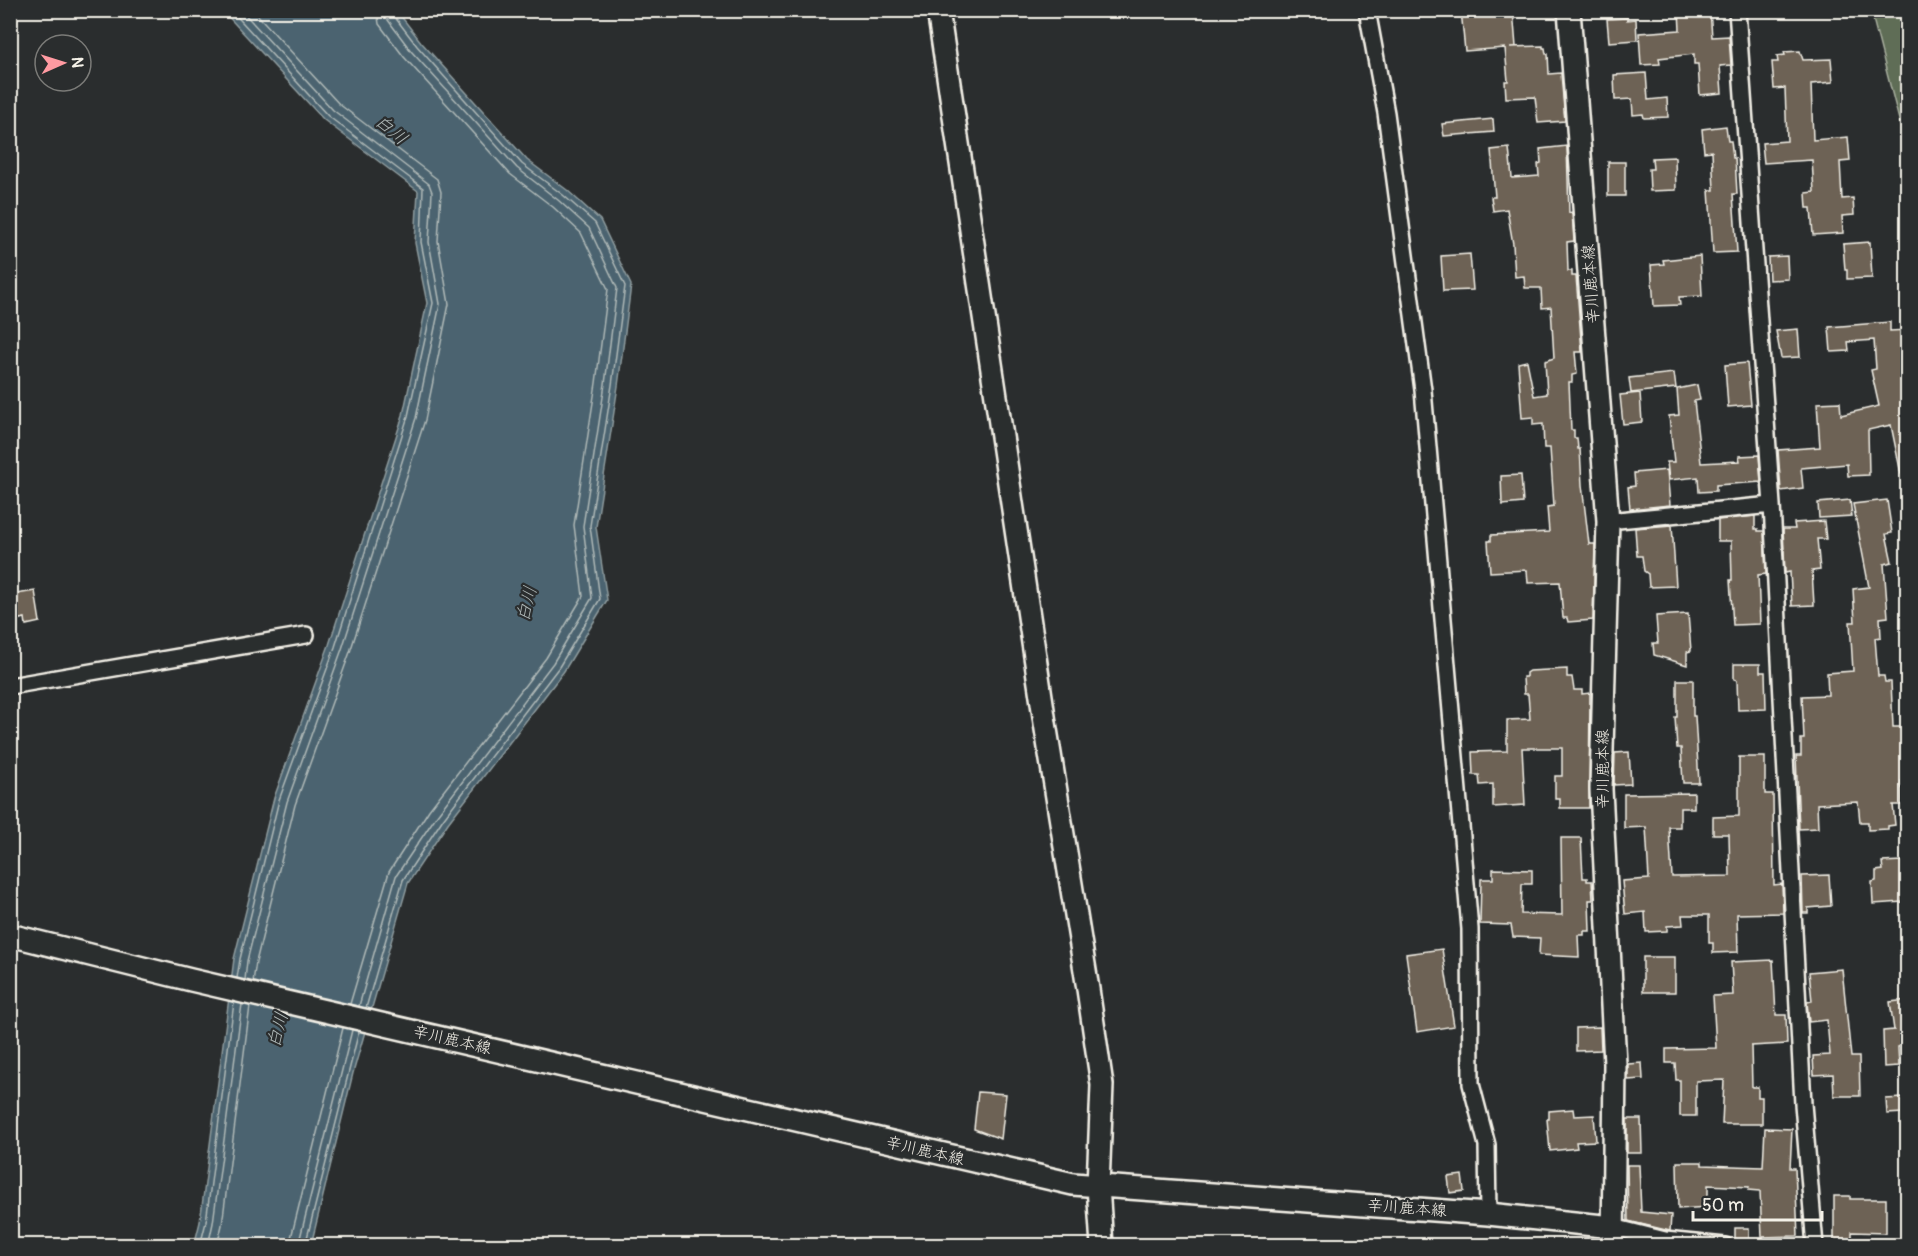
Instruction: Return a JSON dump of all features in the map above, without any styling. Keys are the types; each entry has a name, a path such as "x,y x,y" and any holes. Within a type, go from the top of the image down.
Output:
{"main road":[{"path":"938,10 1043,711 1102,1085 1098,1186 1102,1245"},
{"name":"辛川鹿本線","path":"10,935 191,980 1073,1184 1488,1214 1613,1236 1615,1064 1601,789 1608,521 1569,10"}],"street":[{"path":"1367,10 1386,113 1423,390 1470,929 1472,1084 1486,1144 1488,1214"},
{"path":"1737,10 1772,505 1803,1104 1815,1245"},
{"path":"1608,521 1772,505"},
{"path":"10,686 306,635"},
{"path":"1613,1236 1725,1245"}],"green space":[{"path":"1871,11 1907,11 1907,151"}],"water":[{"name":"白川","path":"223,11 397,11 421,42 527,160 567,190 600,220 631,285 596,527 607,600 564,671 448,823 408,883 353,1073 311,1245 194,1246 200,1222 234,959 274,798 329,645 403,415 427,303 415,243 418,191 324,120"}],"building":[{"path":"1461,10 1513,10 1516,47 1543,46 1548,54 1549,74 1561,73 1565,121 1538,123 1535,97 1506,98 1505,81 1508,81 1505,48 1465,51"},
{"path":"1679,10 1710,10 1712,37 1729,36 1731,65 1720,66 1722,93 1700,95 1698,64 1694,64 1694,54 1659,58 1660,64 1641,65 1639,33 1680,30"},
{"path":"1627,18 1627,20 1636,19 1637,40 1609,42 1607,19"},
{"path":"1800,51 1803,60 1831,59 1833,82 1811,84 1813,140 1848,137 1850,161 1840,162 1842,199 1853,198 1854,215 1842,216 1843,233 1813,235 1811,208 1807,208 1806,193 1814,192 1812,160 1764,163 1762,143 1787,141 1785,88 1774,89 1772,62 1778,62 1777,56 1785,55 1784,52"},
{"path":"1646,73 1648,100 1667,98 1668,117 1644,118 1643,114 1633,115 1632,99 1615,100 1614,75"},
{"path":"1493,119 1494,132 1444,136 1442,124"},
{"path":"1726,126 1728,141 1731,141 1733,158 1735,158 1737,194 1733,194 1737,252 1713,253 1709,190 1714,190 1712,151 1704,152 1702,129"},
{"path":"1567,146 1569,213 1572,212 1574,241 1567,242 1568,271 1572,271 1572,276 1576,276 1582,352 1575,352 1577,374 1572,375 1572,382 1569,382 1571,430 1574,430 1574,438 1577,438 1578,449 1580,449 1589,544 1595,544 1593,620 1568,622 1567,618 1563,618 1560,582 1528,583 1527,570 1490,572 1488,541 1491,541 1491,535 1549,532 1547,507 1554,506 1550,448 1544,448 1543,424 1533,425 1533,417 1522,418 1518,363 1527,361 1534,396 1547,394 1545,361 1554,358 1551,307 1542,308 1541,288 1525,288 1524,276 1515,277 1513,244 1507,209 1493,211 1491,197 1495,197 1491,150 1509,148 1512,178 1539,176 1540,149"},
{"path":"1675,157 1676,190 1650,191 1649,169 1653,169 1652,158"},
{"path":"1608,162 1625,162 1625,196 1608,196"},
{"path":"1870,242 1872,278 1847,279 1843,244"},
{"path":"1470,254 1473,290 1443,291 1441,256"},
{"path":"1700,256 1702,296 1679,297 1680,305 1654,306 1651,265 1664,264 1663,260"},
{"path":"1787,256 1788,279 1769,280 1768,257"},
{"path":"1890,322 1890,331 1908,330 1908,474 1901,474 1891,425 1868,430 1869,475 1848,476 1847,464 1801,468 1803,488 1781,491 1778,450 1820,447 1817,403 1840,402 1841,415 1879,406 1871,370 1876,369 1874,340 1848,342 1849,351 1831,352 1829,327"},
{"path":"1798,329 1800,357 1781,358 1776,331"},
{"path":"1747,363 1751,405 1728,407 1725,365"},
{"path":"1674,373 1676,388 1631,393 1629,378"},
{"path":"1697,385 1700,400 1694,401 1701,463 1740,461 1739,456 1759,455 1761,482 1716,485 1716,491 1699,492 1698,477 1669,480 1667,462 1674,462 1669,416 1679,415 1677,389"},
{"path":"1640,393 1642,422 1623,424 1620,395"},
{"path":"1667,470 1670,505 1630,509 1628,487 1635,486 1634,473"},
{"path":"1521,475 1523,503 1502,505 1501,476"},
{"path":"1850,500 1852,516 1819,518 1818,503"},
{"path":"1887,500 1892,533 1886,534 1892,562 1884,564 1888,617 1880,618 1881,637 1875,638 1878,676 1884,676 1885,682 1891,682 1893,727 1907,727 1908,780 1901,781 1902,805 1893,805 1895,825 1888,826 1888,829 1868,830 1868,822 1860,822 1858,802 1817,804 1818,828 1799,829 1796,756 1801,756 1801,739 1804,739 1802,696 1828,695 1827,673 1853,671 1850,622 1855,622 1853,589 1869,587 1853,504"},
{"path":"1755,516 1755,529 1764,531 1766,574 1758,575 1760,624 1733,625 1730,580 1732,580 1731,541 1718,541 1718,520"},
{"path":"1824,521 1826,539 1817,539 1820,570 1812,571 1814,605 1792,606 1790,572 1785,573 1783,529 1795,529 1794,523"},
{"path":"1672,525 1676,586 1649,587 1648,574 1644,571 1642,556 1637,556 1635,528"},
{"path":"35,591 40,622 26,625 25,618 10,621 10,595"},
{"path":"1688,614 1691,651 1687,652 1687,665 1654,655 1653,643 1658,643 1656,616"},
{"path":"1734,664 1760,664 1760,672 1765,672 1766,709 1738,710"},
{"path":"1567,669 1567,677 1572,677 1574,690 1582,690 1582,694 1590,693 1589,808 1560,808 1560,799 1555,799 1555,776 1562,776 1562,748 1522,748 1525,805 1493,807 1493,784 1480,785 1479,775 1473,775 1472,752 1507,751 1507,720 1530,719 1528,694 1524,694 1523,677 1526,677 1526,673"},
{"path":"1677,680 1693,680 1693,716 1695,716 1699,783 1683,783 1681,748 1677,748 1675,717 1677,717"},
{"path":"1629,752 1631,784 1614,785 1615,753"},
{"path":"1739,757 1765,757 1765,794 1773,794 1774,885 1782,884 1783,913 1737,914 1738,952 1713,953 1713,943 1709,943 1709,915 1682,915 1683,925 1667,926 1667,931 1646,932 1645,912 1625,914 1622,881 1649,879 1646,827 1624,828 1624,794 1694,793 1694,808 1680,808 1680,827 1669,827 1672,877 1730,876 1729,834 1713,834 1713,817 1739,816"},
{"path":"1561,838 1581,838 1583,878 1592,881 1593,900 1589,900 1590,931 1584,931 1584,935 1578,935 1579,957 1539,955 1540,938 1513,937 1511,925 1480,924 1481,879 1493,879 1493,869 1532,870 1532,884 1522,884 1521,914 1562,915"},
{"path":"1902,861 1903,902 1873,904 1872,882 1876,881 1876,871 1883,870 1882,862"},
{"path":"1829,875 1831,906 1808,908 1808,913 1803,913 1802,876"},
{"path":"1442,949 1454,1026 1417,1032 1406,954"},
{"path":"1643,957 1675,957 1675,992 1643,992"},
{"path":"1773,960 1776,1015 1786,1015 1787,1044 1751,1046 1752,1087 1758,1087 1758,1097 1762,1097 1762,1124 1722,1124 1724,1080 1696,1081 1696,1116 1680,1116 1680,1080 1676,1080 1675,1063 1666,1063 1666,1049 1716,1048 1713,996 1733,995 1731,962"},
{"path":"1842,969 1851,1057 1859,1057 1860,1096 1834,1096 1833,1074 1814,1075 1813,1056 1830,1055 1827,1020 1809,1022 1807,1002 1812,1001 1809,972"},
{"path":"1908,1000 1908,1046 1898,1047 1899,1066 1884,1067 1883,1031 1894,1030 1890,1002"},
{"path":"1600,1027 1601,1050 1576,1051 1576,1028"},
{"path":"1642,1063 1643,1079 1628,1080 1628,1064"},
{"path":"978,1092 1006,1094 1001,1139 974,1129"},
{"path":"1903,1098 1903,1113 1887,1114 1886,1099"},
{"path":"1573,1109 1574,1116 1594,1115 1596,1141 1576,1142 1577,1148 1550,1151 1547,1119 1549,1119 1549,1111"},
{"path":"1627,1119 1641,1119 1642,1153 1627,1153"},
{"path":"1765,1128 1792,1129 1790,1168 1795,1168 1798,1236 1762,1237 1760,1191 1748,1190 1749,1187 1708,1185 1708,1207 1678,1209 1677,1162 1763,1167"},
{"path":"1627,1165 1639,1165 1641,1212 1671,1215 1670,1231 1628,1221"},
{"path":"1462,1175 1464,1191 1450,1193 1448,1177"},
{"path":"1834,1196 1850,1196 1850,1199 1886,1199 1886,1233 1852,1232 1852,1245 1834,1245"},
{"path":"1735,1228 1749,1228 1749,1243 1735,1243"}]}
